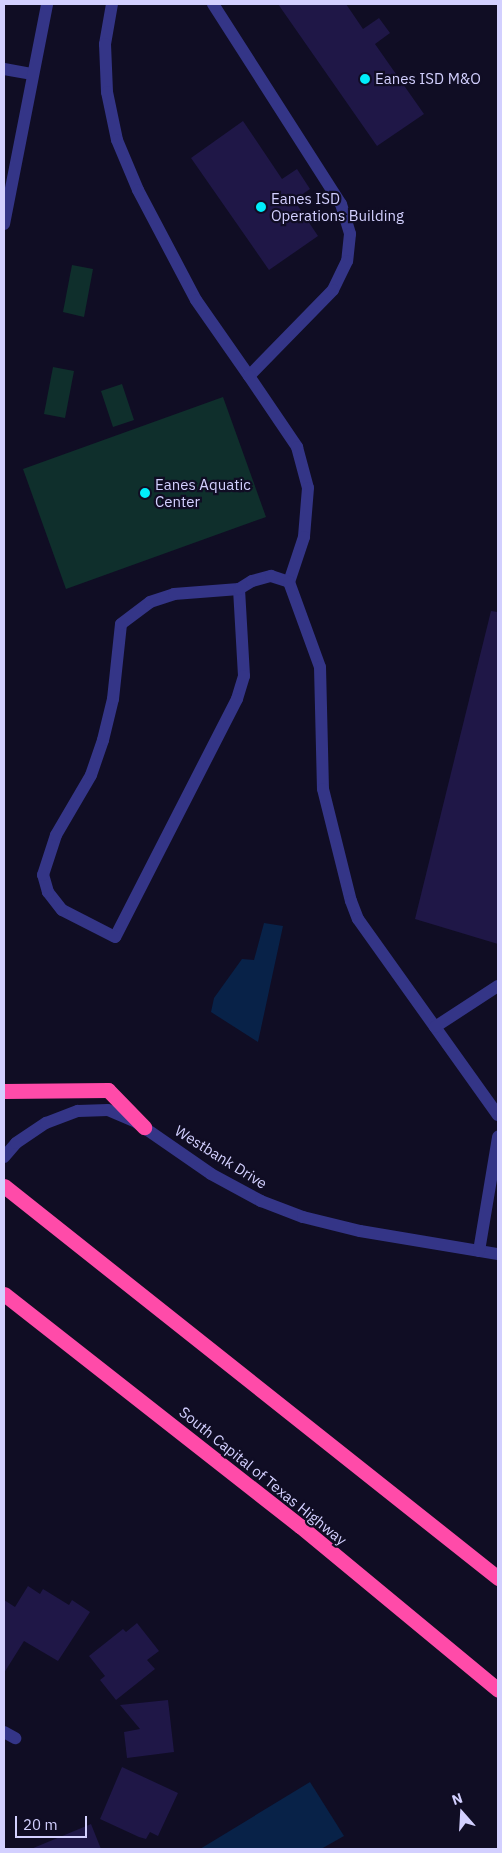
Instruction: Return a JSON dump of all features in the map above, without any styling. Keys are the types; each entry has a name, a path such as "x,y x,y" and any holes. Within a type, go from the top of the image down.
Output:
{"highway":[{"path":"4,1091 108,1090 144,1127"},
{"path":"4,1186 498,1578"},
{"name":"South Capital of Texas Highway","path":"4,1294 300,1526 498,1690"}],"street":[{"path":"4,224 48,4"},
{"path":"112,4 105,44 107,92 117,140 138,190 196,300 297,447 308,488 304,537 289,582 320,667 323,789 351,901 358,918 498,1115"},
{"path":"213,4 341,204 350,234 347,261 333,290 249,376"},
{"path":"4,69 33,74"},
{"path":"239,590 244,676 237,699 115,937 62,910 48,892 43,875 56,835 91,775 103,740 113,699 121,624 150,602 174,594 239,590 252,581 271,576 289,582"},
{"path":"436,1027 498,986"},
{"name":"Westbank Drive","path":"4,1157 16,1143 46,1122 78,1111 108,1110 144,1127 212,1174 261,1201 303,1217 360,1231 498,1254"},
{"path":"480,1251 498,1137"}],"green space":[{"path":"72,265 93,269 84,317 63,312"},
{"path":"53,367 74,371 65,418 44,414"},
{"path":"122,384 134,420 113,427 101,391"},
{"name":"Eanes Aquatic Center","path":"223,397 266,517 66,589 23,469"}],"water":[{"path":"264,923 283,926 258,1042 211,1012 214,998 242,959 254,960"},
{"path":"310,1782 344,1836 321,1849 200,1849"}],"building":[{"name":"Eanes ISD M&O","path":"278,4 346,4 363,29 379,18 390,33 375,44 424,114 377,146"},
{"name":"Eanes ISD Operations Building","path":"243,121 282,179 297,169 310,189 294,200 318,236 269,270 191,158"},
{"path":"491,611 498,612 498,944 415,919"},
{"path":"28,1586 40,1594 43,1589 69,1605 72,1600 90,1612 58,1661 24,1641 4,1673 4,1600 15,1607"},
{"path":"137,1623 159,1651 147,1660 155,1669 116,1700 100,1680 105,1676 89,1656 123,1629 126,1632"},
{"path":"168,1700 174,1752 127,1758 124,1732 140,1729 120,1705"},
{"path":"122,1767 178,1793 158,1836 150,1832 146,1839 139,1837 100,1819"},
{"path":"91,1824 101,1849 31,1849"}],"place":[{"name":"Eanes ISD M&O","path":"365,79"},
{"name":"Eanes ISD Operations Building","path":"261,207"},
{"name":"Eanes Aquatic Center","path":"145,493"}]}
